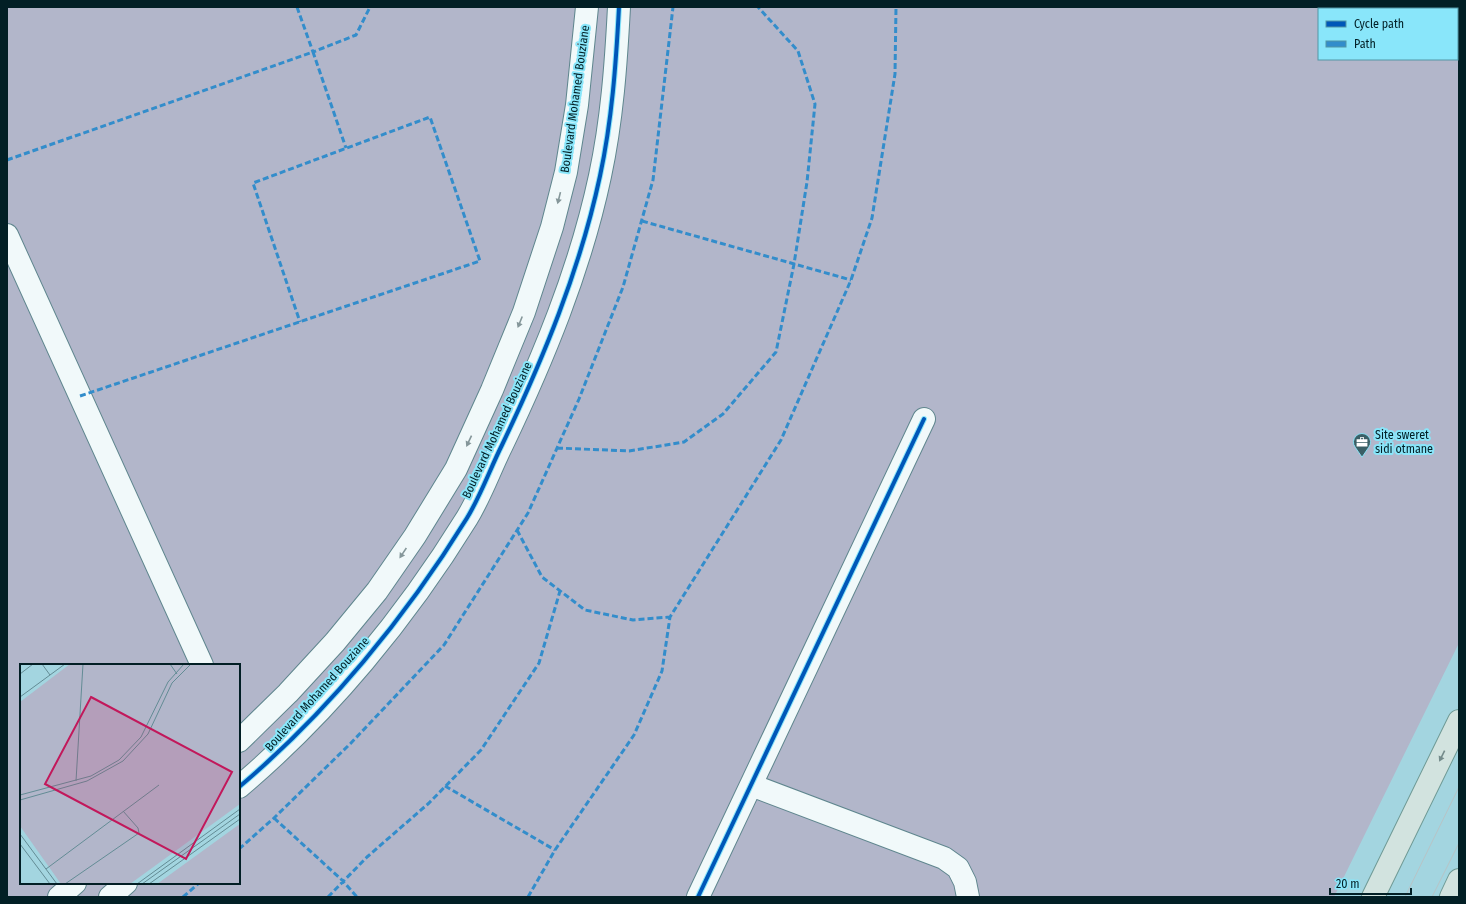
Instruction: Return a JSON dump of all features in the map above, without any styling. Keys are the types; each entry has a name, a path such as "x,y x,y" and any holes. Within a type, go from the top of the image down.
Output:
{"main road":[{"path":"1373,897 1459,721"},
{"path":"1451,897 1459,880"}],"street":[{"name":"Boulevard Mohamed Bouziane","path":"240,740 288,693 335,642 377,591 415,536 456,469 492,390 524,312 552,227 566,172 577,105 587,7"},
{"name":"Boulevard Mohamed Bouziane","path":"240,786 268,763 301,729 373,648 413,598 468,516 531,384 559,315 590,217 600,174 611,110 617,56 619,7"},
{"path":"7,235 202,664"},
{"path":"698,897 924,419"},
{"path":"751,785 944,858 958,868 968,896"},
{"path":"59,897 74,884"},
{"path":"110,897 125,884"}],"shaded area":[{"path":"7,7 1459,7 1459,643 1334,897 7,897"}],"tram line":[{"path":"1405,897 1459,787"},
{"path":"1432,897 1459,843"}],"marked path":[{"path":"297,7 313,52 356,35 370,7"},
{"path":"240,848 274,818 351,743 444,645 528,513 579,399 623,287 653,180 673,7"},
{"path":"557,448 629,451 684,442 723,414 776,352 794,264 807,182 815,104 798,51 758,7"},
{"path":"528,897 555,850 634,735 662,671 670,617 781,440 851,280 872,218 895,74 896,7"},
{"path":"7,160 313,52 346,148"},
{"path":"80,396 480,261 430,117 253,183 300,322"},
{"path":"642,221 851,280"},
{"path":"517,530 542,577 585,610 633,620 670,617"},
{"path":"328,897 367,857 429,803 481,750 539,663 560,591"},
{"path":"445,786 555,850"},
{"path":"274,818 343,881 357,897"},
{"path":"183,897 198,884"}],"cycle path":[{"path":"240,786 304,727 364,662 418,591 467,518 477,500 546,347 582,246 592,211 608,134 615,71 619,7"},
{"path":"698,897 924,419"}],"place":[{"name":"Site sweret sidi otmane","path":"1362,457"}]}
